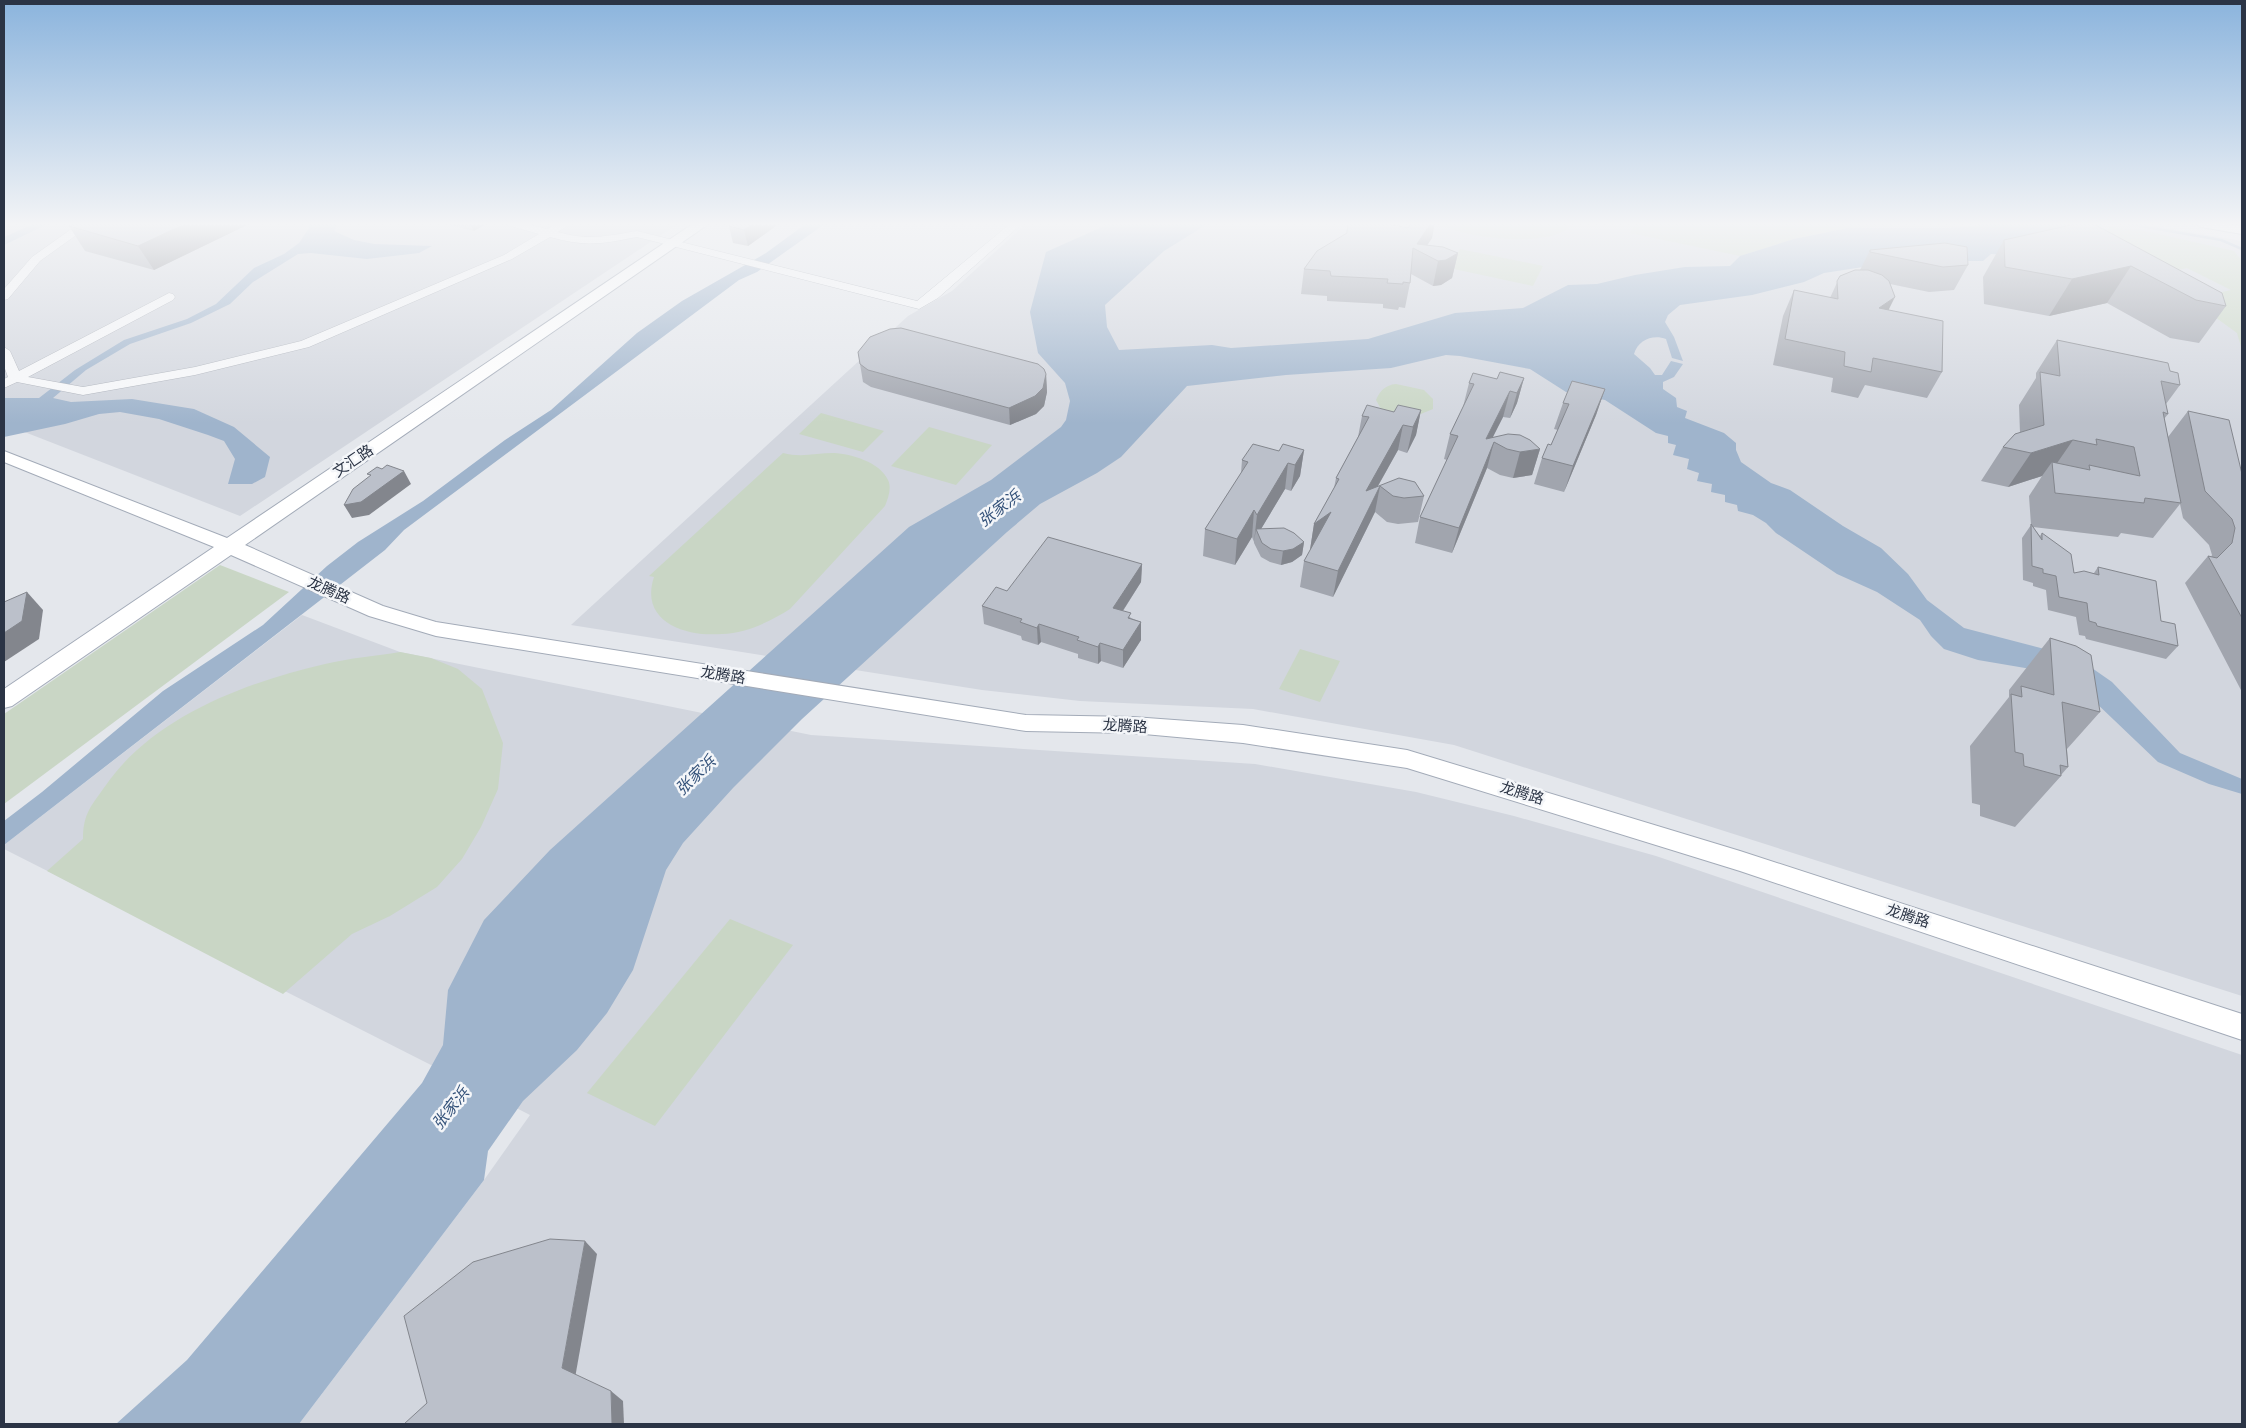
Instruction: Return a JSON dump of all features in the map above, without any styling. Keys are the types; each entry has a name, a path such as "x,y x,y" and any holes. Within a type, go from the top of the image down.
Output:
{"main road":[{"name":"文汇路","path":"4,700 604,290"},
{"name":"龙腾路","path":"4,456 229,546 376,611 436,629 857,697 1026,722 1133,725 1243,734 1407,759 1527,794 1740,861 2242,1027"}],"street":[{"path":"9,381 83,391 195,372 305,344 434,290"},
{"path":"858,290 919,305 940,290"},
{"path":"9,381 169,297"},
{"path":"4,351 9,381"}],"shaded area":[{"path":"4,290 579,290 240,516 4,424"},
{"path":"2242,290 2242,996 1454,745 1253,709 1080,701 982,690 571,625 908,316 952,291"},
{"path":"302,615 400,652 811,735 1255,764 1416,792 1514,816 1656,856 2242,1055 2242,1424 299,1424 484,1180 530,1115 4,849 4,845"}],"green space":[{"path":"2231,290 2242,290 2242,350 2237,333 2197,304 2196,298"},
{"path":"1396,384 1424,390 1433,399 1433,409 1416,416 1415,419 1381,409 1376,400 1379,394 1386,387"},
{"path":"821,413 884,431 863,452 799,434"},
{"path":"929,427 992,445 956,485 891,466"},
{"path":"783,453 802,455 834,453 856,457 872,464 884,474 890,486 885,506 790,609 774,618 740,632 722,634 694,633 669,624 659,616 653,605 651,592 654,577 649,576"},
{"path":"220,565 289,592 4,804 4,714"},
{"path":"1300,649 1340,661 1320,702 1279,689"},
{"path":"400,652 431,658 458,669 482,689 503,743 498,789 481,827 462,859 437,887 390,916 352,934 283,994 47,871 83,839 83,830 89,810 126,761 176,721 204,705 265,681 334,662"},
{"path":"730,919 793,945 655,1126 587,1093"}],"water":[{"path":"231,290 245,290 230,304 191,323 130,344 86,370 53,398 71,402 132,399 194,409 234,427 270,457 265,477 252,484 228,484 235,459 224,441 159,419 120,412 99,414 65,424 4,437 4,398 39,398 75,370 124,340 187,319 216,304"},
{"path":"702,290 726,290 404,530 385,550 4,845 4,821 42,792 163,691 263,625 327,566 358,542 423,501 505,440 551,410 637,333 682,301"},
{"name":"张家浜","path":"1036,290 1122,290 1105,305 1107,327 1119,350 1212,345 1231,348 1368,339 1455,313 1523,308 1559,290 1773,290 1752,295 1680,305 1668,315 1665,322 1674,337 1683,361 1672,358 1666,339 1656,337 1642,342 1634,354 1655,375 1662,375 1671,361 1683,364 1674,377 1663,382 1663,389 1676,398 1677,407 1687,411 1685,418 1724,433 1736,443 1736,450 1741,462 1771,483 1790,490 1843,526 1881,548 1908,574 1927,600 1964,628 2056,652 2089,666 2112,682 2180,753 2242,779 2242,794 2209,784 2158,762 2092,699 2043,671 1978,660 1944,649 1931,636 1920,620 1877,592 1837,574 1776,533 1766,523 1753,515 1738,511 1737,505 1725,502 1725,495 1711,492 1712,484 1697,481 1699,473 1687,469 1689,459 1673,455 1676,445 1668,443 1668,436 1656,433 1605,400 1566,392 1530,369 1446,355 1391,368 1286,375 1187,386 1121,457 1097,473 1040,504 1007,532 802,719 733,788 683,843 666,870 633,970 607,1013 577,1050 523,1101 488,1151 484,1180 299,1424 116,1424 187,1360 422,1083 443,1045 448,990 484,920 550,850 909,527 991,480 1061,427 1066,420 1070,401 1065,383 1038,353 1030,312"}],"building":[{"path":"1794,290 1838,299 1837,290 1892,290 1895,297 1879,308 1943,321 1942,372 1873,358 1871,372 1844,366 1845,352 1785,339"},
{"path":"2176,290 2216,290 2222,293 2226,306 2196,300"},
{"path":"901,328 1038,364 1044,369 1046,374 1043,388 1035,396 1009,408 868,370 860,364 858,352 870,337 890,329"},
{"path":"2057,340 2168,363 2170,371 2178,373 2180,385 2161,381 2168,414 2163,412 2181,503 2145,498 2144,503 2055,493 2052,462 2090,470 2089,465 2140,476 2134,447 2096,439 2097,445 2073,440 2031,453 2003,447 2015,434 2044,425 2040,372 2060,376"},
{"path":"1500,372 1524,378 1517,393 1510,391 1486,439 1508,434 1520,435 1530,440 1540,449 1520,452 1507,449 1494,442 1459,528 1420,517 1458,436 1450,434 1474,384 1469,383 1473,373 1497,379"},
{"path":"1572,381 1605,389 1573,466 1542,458 1548,444 1551,445 1569,404 1563,403"},
{"path":"1367,405 1394,412 1398,405 1421,410 1413,427 1403,425 1366,491 1399,478 1415,482 1424,496 1404,498 1393,496 1380,486 1338,571 1304,561 1331,512 1314,524 1339,479 1336,478 1369,417 1362,416"},
{"path":"2188,411 2229,420 2242,474 2242,618 2208,556 2217,558 2232,543 2235,528 2232,519 2205,491"},
{"path":"1253,444 1279,451 1283,444 1304,450 1295,465 1288,463 1257,515 1254,510 1237,539 1205,529 1248,462 1242,460"},
{"path":"387,465 404,471 361,502 344,505 353,489 371,475 367,474 377,467 382,469"},
{"path":"2031,524 2042,540 2042,533 2071,554 2074,573 2084,571 2099,575 2098,567 2156,581 2161,621 2175,624 2178,646 2097,626 2096,623 2089,621 2087,603 2059,597 2056,576 2043,573 2043,569 2032,566"},
{"path":"1284,528 1294,533 1304,542 1293,549 1283,551 1271,549 1262,543 1256,529"},
{"path":"1048,537 1142,564 1113,608 1131,613 1128,618 1141,622 1123,650 1100,643 1098,647 1077,640 1079,637 1039,624 1037,628 1020,622 1022,619 982,606 996,587 1007,591"},
{"path":"27,592 22,621 4,633 4,602"},
{"path":"2050,638 2076,646 2091,655 2100,712 2062,702 2068,767 2060,765 2061,776 2024,766 2023,754 2015,752 2011,694 2022,697 2021,686 2054,695"},
{"path":"550,1239 585,1241 562,1368 611,1391 612,1424 404,1424 427,1403 404,1316 473,1262"}]}
